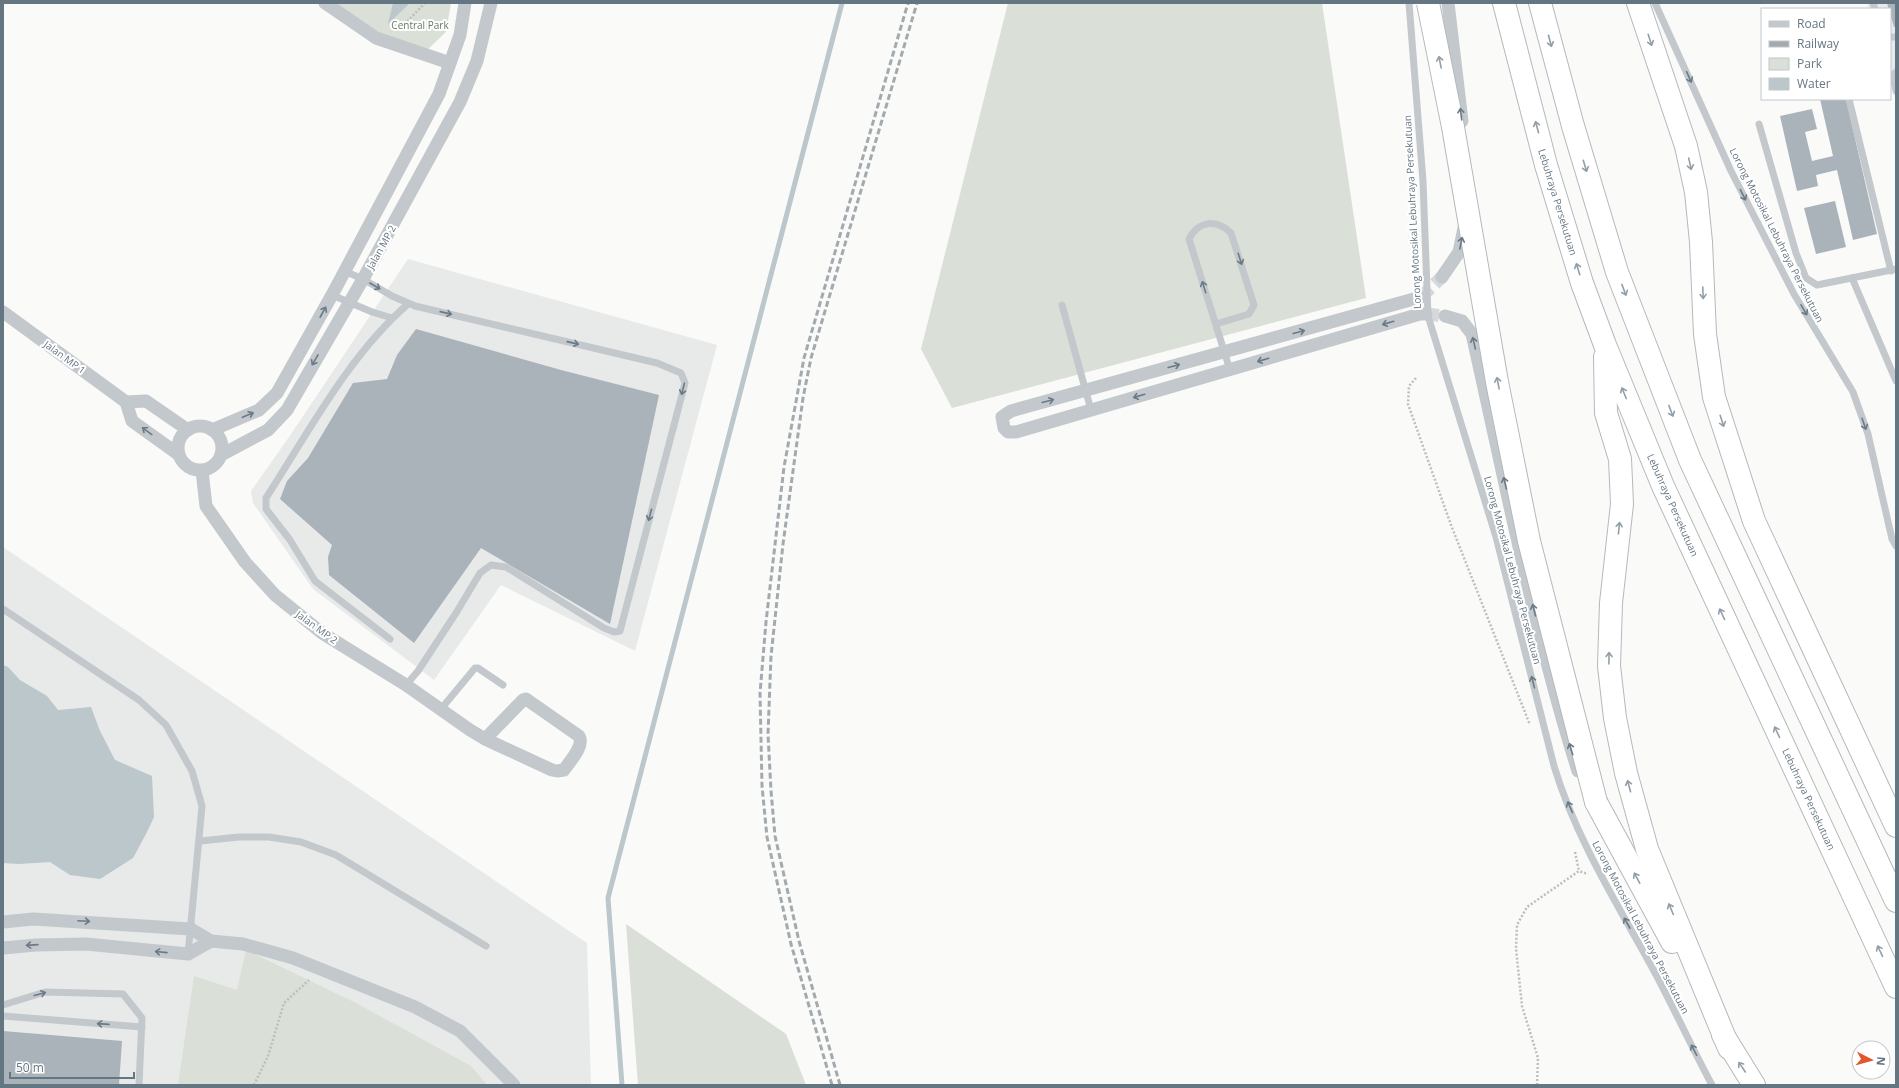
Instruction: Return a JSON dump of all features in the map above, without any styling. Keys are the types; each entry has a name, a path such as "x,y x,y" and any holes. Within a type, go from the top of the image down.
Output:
{"highway":[{"path":"1428,3 1453,127 1497,382 1529,540 1596,802 1729,1048 1754,1085"},
{"name":"Lebuhraya Persekutuan","path":"1504,3 1546,165 1582,283 1605,345 1663,486 1896,986"},
{"path":"1540,3 1573,126 1617,272 1690,460 1896,901"},
{"path":"1638,3 1686,146 1696,192 1701,242 1705,334 1714,397 1754,521 1896,826"},
{"path":"1605,345 1606,413 1620,459 1622,504 1611,603 1609,666 1615,718 1626,773 1647,849 1729,1048"}],"street":[{"path":"325,3 376,38 450,63"},
{"name":"Jalan MP 2","path":"212,430 259,410 277,394 406,158 439,94 460,35 465,3"},
{"name":"Jalan MP 2","path":"221,455 268,430 287,410 363,279 460,102 477,62 491,3"},
{"path":"1442,277 1459,252 1465,225 1465,152 1448,3"},
{"path":"1421,297 1011,411 1002,417 1002,423 1008,432 1013,433 1420,314 1426,314"},
{"name":"Jalan MP 1","path":"3,312 126,402"},
{"path":"1445,316 1462,322 1472,334 1528,586 1566,734 1587,802 1604,840 1615,850 1625,855"},
{"path":"178,454 132,421 126,402 146,401 188,430"},
{"path":"200,426 212,430 219,437 222,446 221,455 214,465 202,471 187,466 181,461 178,454 179,440 188,430 200,426"},
{"name":"Jalan MP 2","path":"202,471 206,506 244,562 275,595 322,633 406,685 485,739 558,771 564,770 581,745 582,739 526,699 523,700 485,739"},
{"path":"3,922 33,919 191,929 211,941 243,944 293,958 415,1007 460,1031 514,1085"},
{"path":"3,948 36,945 86,944 188,954 211,941"}],"lane":[{"name":"Lorong Motosikal Lebuhraya Persekutuan","path":"1409,3 1422,181 1428,316 1496,537 1556,771 1600,874 1655,972 1712,1085"},
{"name":"Lorong Motosikal Lebuhraya Persekutuan","path":"1655,3 1731,171 1794,294 1853,392 1868,434 1892,539 1896,546"},
{"path":"1896,72 1893,75 1896,91"},
{"path":"1759,124 1796,253 1806,278 1817,285 1893,270 1850,100"},
{"path":"1216,324 1249,314 1254,305 1231,233 1224,226 1213,223 1202,225 1193,231 1189,238 1230,370"},
{"path":"344,271 363,279 408,304 657,363 681,373 685,383 620,631 614,632 604,628 506,567 491,566 480,573 418,671 406,685"},
{"path":"1852,278 1896,381"},
{"path":"332,295 379,315 392,318"},
{"path":"390,639 315,581 290,540 266,509 266,498 343,379 380,330 408,304"},
{"path":"1062,305 1091,410"},
{"path":"3,609 139,700 166,725 192,771 202,806 200,841 188,954"},
{"path":"441,709 475,668 478,668 503,685"},
{"path":"200,841 239,837 269,837 301,842 336,855 486,946"},
{"path":"3,1005 45,992 123,994 142,1018 139,1085"},
{"path":"3,1016 142,1027"}],"path":[{"path":"388,42 425,3"},
{"path":"1416,378 1409,386 1408,404 1451,525 1533,732"},
{"path":"1574,849 1579,871"},
{"path":"1579,871 1587,874 1600,874"},
{"path":"1536,1085 1538,1058 1522,1006 1516,949 1517,926 1527,907 1579,871"},
{"path":"254,1085 268,1056 284,1003 322,970"}],"shaded area":[{"path":"1867,3 1896,3 1896,100 1891,83 1891,8 1869,8"},
{"path":"408,259 717,345 635,651 501,585 434,680 313,589 253,503 251,491 289,437"},
{"path":"3,547 587,943 591,1085 3,1085"}],"green space":[{"name":"Central Park","path":"332,3 451,3 446,32 428,49 398,42 362,25"},
{"path":"1008,3 1322,3 1366,298 952,408 921,349"},
{"path":"626,924 786,1034 806,1085 638,1085"},
{"path":"246,950 358,1004 471,1066 487,1085 178,1085 194,976 237,990"}],"water":[{"path":"393,3 410,3 388,24"},
{"path":"3,665 8,667 20,680 47,696 58,710 91,707 100,731 115,760 152,776 154,817 146,834 133,858 100,879 70,875 50,862 19,864 3,863"}],"building":[{"path":"1887,3 1896,3 1896,26 1894,27 1891,17 1891,8 1888,8"},
{"path":"1820,100 1846,100 1877,234 1853,240 1837,170 1816,175 1818,186 1797,191 1780,116 1812,109 1817,129 1805,132 1812,161 1833,156"},
{"path":"1835,201 1846,247 1816,254 1804,208"},
{"path":"416,329 561,370 659,395 610,624 481,548 414,643 329,575 328,557 332,545 280,499 287,481 308,458 353,383 387,379 397,355"},
{"path":"3,1031 122,1041 119,1085 3,1085"}],"waterway":[{"path":"622,1085 608,898 842,3"}],"tunnel":[{"path":"1421,297 1442,277"},
{"path":"1426,314 1445,316"}],"railway":[{"path":"832,1085 791,944 767,837 762,786 760,693 766,622 784,467 804,358 908,3"},
{"path":"840,1085 799,941 775,836 768,734 771,656 783,544 803,398 811,358 917,3"}]}
